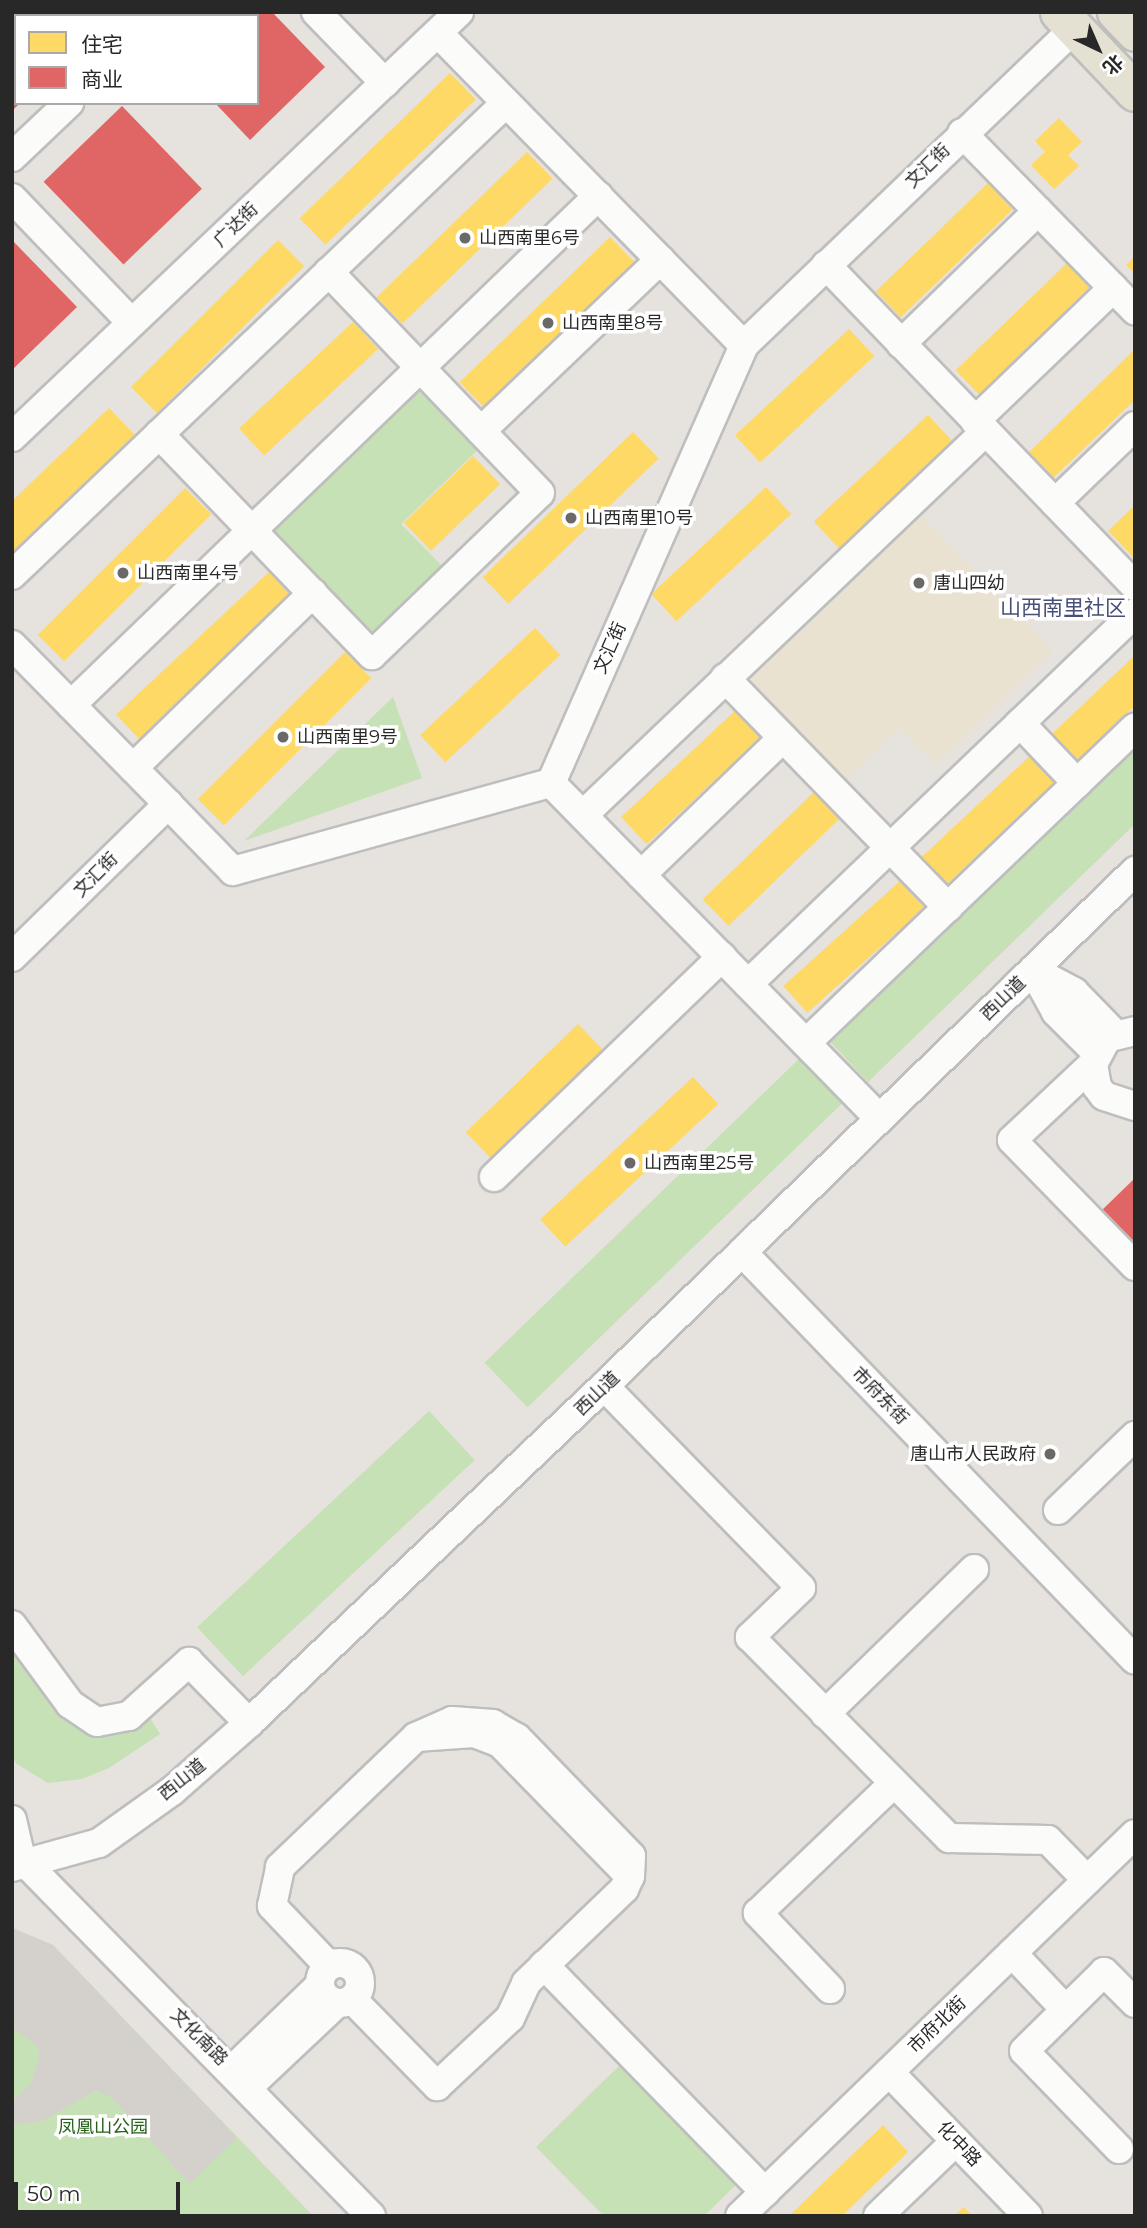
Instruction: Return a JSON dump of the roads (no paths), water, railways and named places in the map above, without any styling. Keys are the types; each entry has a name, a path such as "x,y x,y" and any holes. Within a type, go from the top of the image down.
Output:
{"main road":[{"path":"1116,12 1135,32"},
{"path":"1067,20 1135,92"}],"street":[{"path":"316,12 385,83"},
{"name":"广达街","path":"12,437 459,12"},
{"name":"文汇街","path":"551,783 744,345 962,133 1067,20"},
{"path":"438,33 744,345"},
{"path":"12,575 506,103"},
{"path":"12,157 67,105"},
{"path":"962,133 1135,310"},
{"path":"71,705 598,196"},
{"path":"12,198 132,323"},
{"path":"901,344 1038,211"},
{"path":"481,431 660,260"},
{"path":"826,265 1133,582"},
{"path":"159,434 372,654 540,493 329,272"},
{"path":"584,814 981,426 1113,288"},
{"path":"1055,503 1135,426"},
{"path":"133,768 313,593"},
{"path":"748,984 1135,613"},
{"path":"12,645 233,871 551,783 879,1118"},
{"path":"725,678 948,907"},
{"path":"1020,723 1077,783"},
{"path":"806,1043 1135,727"},
{"path":"641,875 783,738"},
{"name":"文汇街","path":"12,957 168,804"},
{"name":"西山道","path":"16,1860 99,1843 172,1791 249,1723 604,1386 1135,871"},
{"path":"495,1177 722,957"},
{"path":"1033,970 1074,992 1117,1039"},
{"path":"1117,1039 1097,1087 1104,1096 1135,1106"},
{"path":"1117,1039 1012,1140 1135,1266"},
{"name":"市府东街","path":"741,1252 1135,1660"},
{"path":"604,1386 801,1588 750,1637 825,1714 949,1838 1048,1840 1087,1880"},
{"path":"1058,1510 1135,1436"},
{"path":"825,1714 974,1569"},
{"path":"12,1625 70,1704 97,1722 129,1716 188,1662 249,1723"},
{"path":"452,1721 493,1724 517,1738 631,1856 629,1876 624,1889 544,1965 526,1983 510,2018 437,2086 335,1989 272,1906 280,1867 416,1737 452,1721"},
{"path":"830,1989 758,1913 894,1783"},
{"path":"12,1819 16,1860"},
{"name":"市府北街","path":"740,2216 1135,1833"},
{"name":"文化南路","path":"16,1860 240,2078 371,2216"},
{"path":"1012,1952 1065,2009"},
{"path":"544,1965 765,2192"},
{"path":"1119,2149 1024,2051 1104,1972 1135,2003"},
{"path":"240,2078 335,1989"},
{"name":"化中路","path":"889,2072 1028,2216"},
{"path":"878,2216 956,2141"}],"place":[{"name":"山西南里6号","path":"465,238"},
{"name":"山西南里8号","path":"548,323"},
{"name":"山西南里10号","path":"571,518"},
{"name":"山西南里4号","path":"123,573"},
{"name":"唐山四幼","path":"919,583"},
{"name":"山西南里9号","path":"283,737"},
{"name":"山西南里25号","path":"630,1163"},
{"name":"唐山市人民政府","path":"1050,1454"}],"district":[{"name":"山西南里社区","path":"1063,608"}],"park label":[{"name":"凤凰山公园","path":"103,2127"}]}
